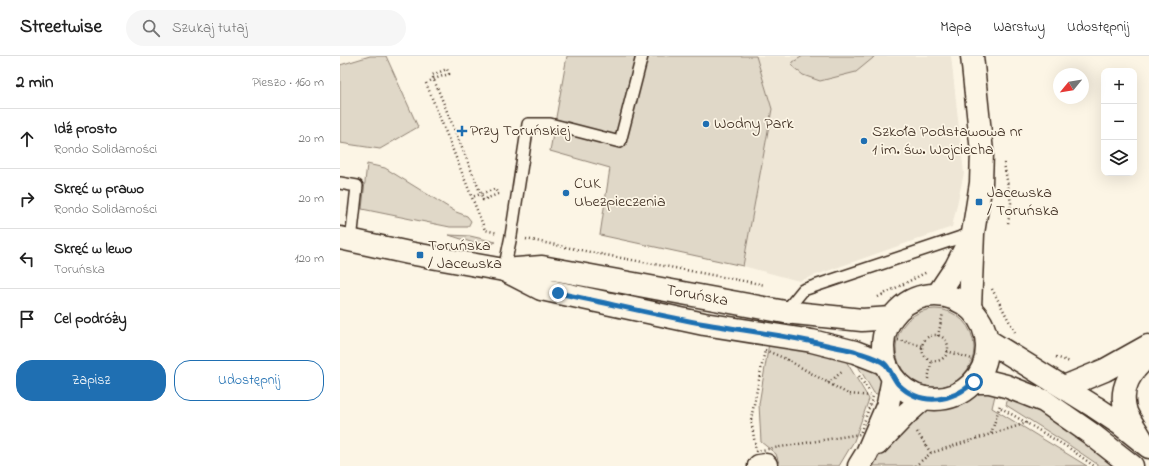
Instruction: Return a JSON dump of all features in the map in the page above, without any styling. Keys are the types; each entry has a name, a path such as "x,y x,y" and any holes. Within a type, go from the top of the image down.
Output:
{"main road":[{"path":"970,308 964,271 973,233 981,183 982,152 972,56"},
{"name":"Toruńska","path":"346,240 504,270 542,267 785,312 862,320 888,327"},
{"name":"Toruńska","path":"504,270 540,289 704,324 812,341 890,371"},
{"path":"938,294 964,271"},
{"path":"889,405 924,398 946,398 956,395 966,390 981,373 988,352 984,328 978,317 970,308 959,300 946,295 938,294 920,296 904,305 888,327 883,355 890,371 907,391 924,398"},
{"path":"987,340 1064,387 1119,423 1146,444"},
{"path":"1064,387 1105,370 1149,346"},
{"path":"1146,444 1126,413 1123,399 1131,373 1149,355"},
{"path":"863,460 889,405 890,371"},
{"path":"974,382 990,382 1006,386 1044,402 1090,433 1132,466"},
{"path":"758,466 766,466"}],"lane":[{"path":"504,270 511,236 528,124 550,124 620,142 642,56"},
{"path":"340,183 357,186 346,240"},
{"path":"785,312 803,290 973,233"}],"path":[{"path":"430,81 434,80 449,74 447,69 432,75 434,80 481,194 483,200 498,194 495,189 481,194 472,198"},
{"path":"426,83 485,230 511,236"},
{"path":"862,320 865,304 944,263 988,283 1015,333 1019,337"},
{"path":"888,327 923,346"},
{"path":"938,336 944,339 946,342 947,351 940,360 932,360 923,352 925,340 928,337 938,336"},
{"path":"765,350 786,358 848,394 889,405 860,434 756,451 752,419 765,350"},
{"path":"947,351 985,364"},
{"path":"828,383 854,358 889,405 931,453"},
{"path":"992,434 999,407 1069,448 1094,466"},
{"path":"915,466 931,453 1026,423"}],"shaded area":[{"path":"370,56 386,56 418,127 380,149 340,143 340,65"},
{"path":"567,56 756,56 772,109 743,266 600,235 610,168 550,151"},
{"name":"Szkoła Podstawowa nr 1 im. św. Wojciecha","path":"756,56 951,56 964,173 952,227 799,281 743,266 772,109"},
{"path":"803,56 874,56 856,72 820,81 803,75 792,66 793,62"},
{"path":"367,164 385,168 456,212 467,216 471,221 468,227 450,227 362,209"},
{"path":"449,235 470,236 496,242 483,246"},
{"path":"935,309 950,312 957,316 967,326 971,333 974,348 971,363 967,370 957,380 950,384 935,387 920,384 913,380 903,370 899,363 896,348 899,333 903,326 913,316 920,312"},
{"path":"769,343 843,356 869,399 854,441 839,466 780,466 776,454 761,442 759,404"},
{"path":"859,360 874,370 880,377 880,395 874,393 859,368"},
{"path":"996,391 992,408 1087,466 872,466 879,454 928,408 944,407 958,403 978,392"},
{"path":"1009,395 1034,403 1114,466 1100,466 1006,405"}],"place":[{"name":"Wodny Park","path":"706,124"},
{"name":"Przy Toruńskiej","path":"462,131"},
{"name":"Szkoła Podstawowa nr 1 im. św. Wojciecha","path":"864,141"},
{"name":"CUK Ubezpieczenia","path":"566,193"},
{"name":"Jacewska / Toruńska","path":"979,202"},
{"name":"Toruńska / Jacewska","path":"420,255"}],"route":[{"path":"558,293 704,324 812,341 855,352 886,364 889,372 899,385 907,391 924,398 946,398 956,395 966,390 974,382"}]}
